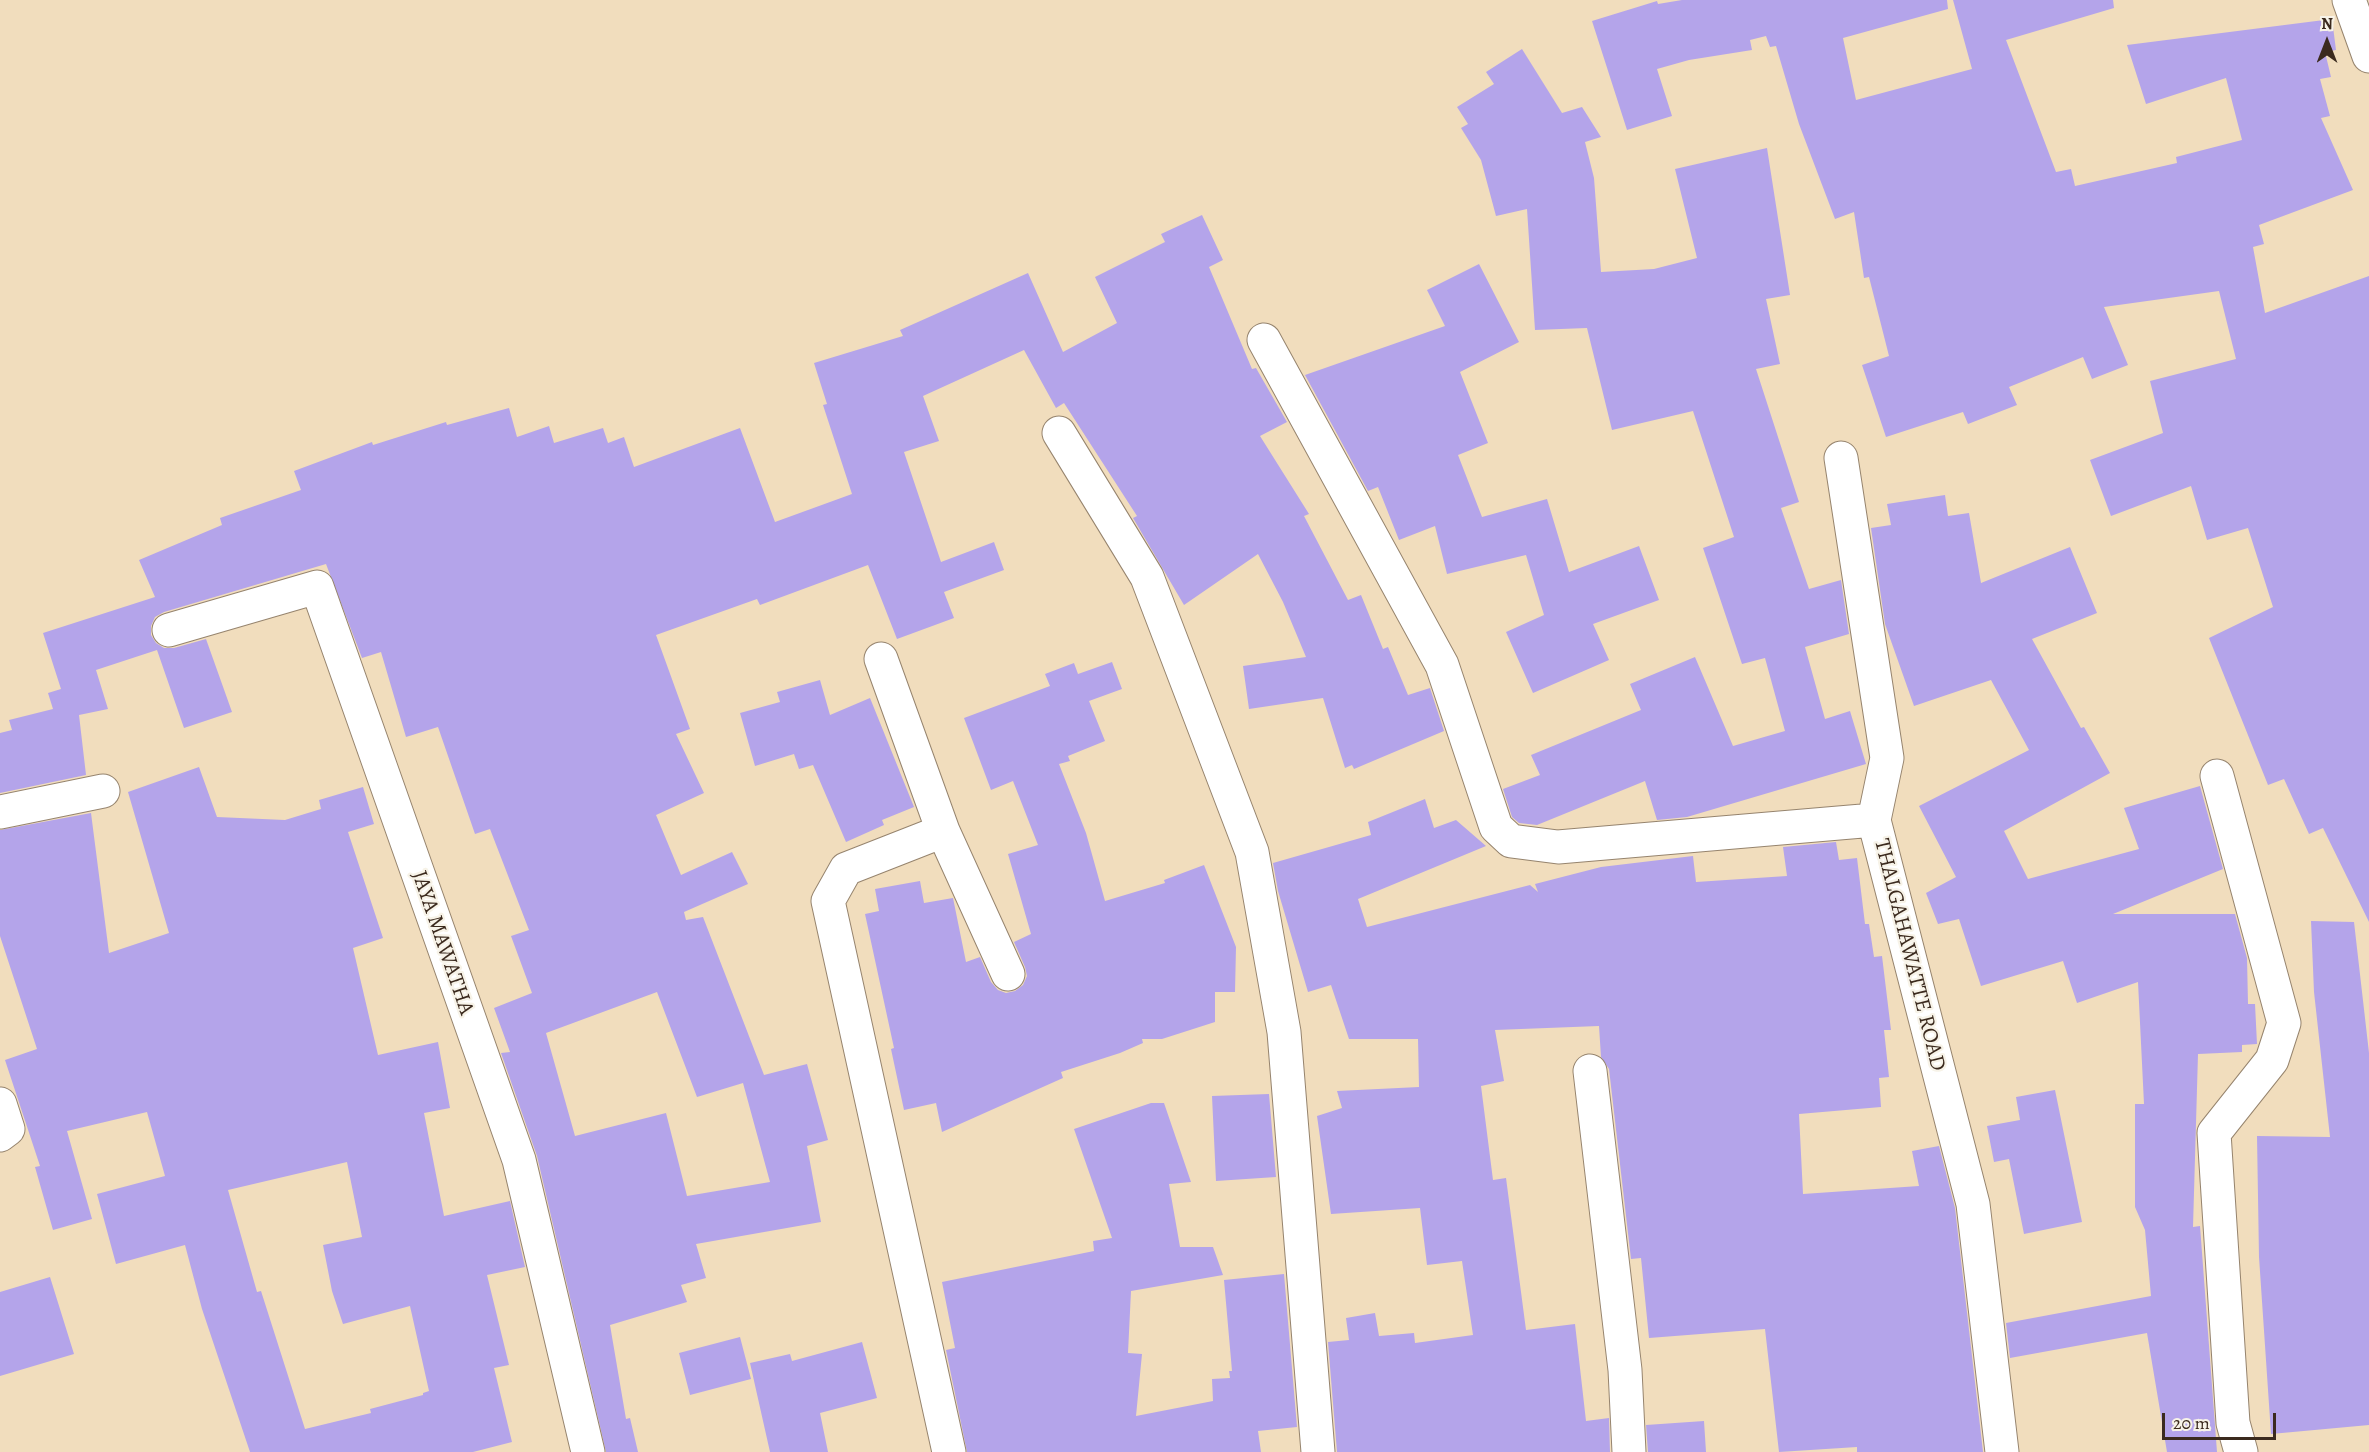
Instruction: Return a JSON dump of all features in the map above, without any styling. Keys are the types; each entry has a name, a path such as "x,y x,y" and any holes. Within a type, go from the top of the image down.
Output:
{"street":[{"path":"2349,0 2369,56"},
{"path":"1264,340 1442,665 1496,827 1511,841 1558,847 1874,820"},
{"path":"1059,433 1147,577 1252,852 1284,1032 1318,1452"},
{"name":"THALGAHAWATTE ROAD","path":"1841,458 1887,758 1874,820 1973,1204 2002,1452"},
{"name":"JAYA MAWATHA","path":"170,630 317,587 519,1160 588,1452"},
{"path":"881,658 943,831 1008,974"},
{"path":"2217,776 2284,1023 2272,1060 2214,1133 2234,1423 2241,1452"},
{"path":"0,812 103,791"},
{"path":"943,831 846,869 828,901 950,1452"},
{"path":"1590,1071 1625,1370 1629,1452"},
{"path":"0,1104 8,1130 0,1136"}],"building":[{"path":"1682,0 1947,0 1948,9 1843,38 1856,100 1972,69 1953,0 2113,0 2114,8 2006,40 2056,172 2071,169 2075,186 2177,163 2176,157 2242,140 2226,78 2146,104 2127,45 2332,19 2336,50 2325,52 2331,77 2320,79 2330,116 2321,118 2353,190 2259,225 2264,244 2253,247 2265,313 2369,276 2369,922 2323,828 2309,834 2284,779 2268,785 2209,638 2273,607 2248,528 2207,540 2191,486 2111,516 2090,460 2163,433 2150,381 2236,359 2219,291 2104,307 2128,365 2092,379 2083,357 2009,387 2017,405 1968,424 1963,412 1886,437 1862,365 1889,356 1869,277 1864,278 1854,212 1835,219 1799,124 1776,46 1770,47 1766,36 1750,40 1752,50 1689,60 1657,69 1672,116 1627,130 1592,21 1657,1 1658,4"},
{"path":"1522,49 1562,113 1582,107 1601,137 1585,142 1594,178 1601,272 1654,269 1697,258 1675,169 1767,148 1790,295 1766,299 1780,364 1756,369 1799,502 1781,508 1809,589 1841,580 1849,634 1805,647 1825,719 1850,711 1866,764 1687,817 1657,820 1645,781 1537,825 1519,823 1512,817 1503,789 1540,775 1531,755 1641,710 1630,684 1695,657 1733,746 1785,731 1765,658 1742,664 1703,548 1734,537 1693,411 1612,430 1587,328 1535,330 1527,209 1496,216 1481,160 1461,128 1468,124 1457,107 1494,84 1486,72"},
{"path":"1202,215 1223,260 1209,267 1252,369 1256,368 1287,422 1260,436 1309,514 1304,516 1348,600 1361,595 1383,649 1388,647 1408,695 1430,688 1444,731 1354,769 1352,765 1345,768 1323,698 1249,709 1243,666 1306,657 1283,602 1258,554 1184,605 1133,518 1137,516 1064,403 1056,408 1024,350 923,396 939,441 904,452 941,562 994,542 1004,570 944,592 954,618 897,639 868,565 760,605 757,599 656,635 690,729 676,734 704,793 656,815 681,875 732,852 748,884 684,912 686,920 703,917 764,1075 807,1064 828,1140 807,1146 821,1222 696,1244 706,1278 681,1285 687,1302 610,1325 626,1419 630,1418 638,1452 606,1452 537,1156 501,1053 510,1052 494,1008 532,993 511,936 529,930 490,829 475,834 438,727 406,737 381,652 362,658 326,564 164,612 155,617 151,626 151,635 156,643 164,648 174,648 206,639 232,712 184,728 157,650 96,670 108,709 79,715 86,775 0,793 0,733 12,730 9,720 53,709 48,693 61,689 43,633 155,597 139,560 222,525 220,518 301,490 294,471 372,442 373,445 446,422 447,425 509,408 517,437 549,426 554,443 603,428 608,443 624,437 634,467 740,428 775,522 852,494 823,405 827,404 814,363 903,336 900,330 1028,273 1063,352 1117,323 1095,277 1165,242 1161,234","holes":["657,992 697,1097 743,1083 770,1182 687,1196 666,1113 575,1136 546,1033"]},
{"path":"1479,264 1519,342 1460,372 1488,443 1458,455 1482,517 1547,499 1569,572 1639,546 1659,600 1593,624 1609,660 1533,693 1506,632 1544,615 1526,555 1447,574 1435,526 1399,540 1378,487 1368,491 1305,375 1445,326 1427,290"},
{"path":"1945,495 1948,516 1969,513 1981,583 2070,547 2097,613 2032,639 2081,728 2084,727 2110,773 2004,831 2028,879 2139,849 2124,808 2200,786 2223,869 2113,914 2235,914 2247,958 2248,1004 2255,1004 2257,1044 2242,1045 2242,1052 2198,1054 2193,1227 2200,1226 2217,1452 2167,1452 2147,1333 2010,1358 2006,1323 2151,1296 2145,1230 2135,1207 2135,1104 2144,1104 2138,982 2077,1003 2063,961 1981,986 1959,919 1938,924 1926,893 1956,877 1919,806 2029,750 1991,680 1914,706 1885,624 1871,528 1891,525 1887,504"},
{"path":"1112,662 1122,689 1089,701 1105,741 1068,756 1070,761 1059,764 1086,833 1105,901 1165,883 1164,880 1204,865 1236,947 1235,992 1215,992 1215,1022 1162,1039 1142,1039 1143,1043 1120,1053 1061,1072 1063,1078 942,1132 936,1103 904,1110 891,1049 894,1048 865,914 879,911 875,889 920,881 924,903 953,898 966,962 980,957 991,982 998,990 1006,993 1015,991 1023,985 1027,976 1014,942 1031,934 1008,854 1038,845 1013,781 991,790 964,718 1050,686 1045,674 1074,663 1078,674"},
{"path":"820,680 830,715 870,698 914,807 882,820 884,825 846,842 813,765 799,769 794,754 755,766 740,713 780,702 777,692"},
{"path":"199,767 217,817 285,820 321,809 319,800 363,787 374,824 348,832 383,938 353,948 378,1055 438,1042 450,1108 424,1113 444,1216 510,1201 525,1267 487,1275 509,1365 494,1368 512,1442 473,1452 250,1452 202,1309 185,1245 116,1264 97,1194 165,1176 147,1112 67,1131 92,1219 53,1230 35,1167 40,1166 5,1060 37,1049 0,936 0,830 91,813 109,953 169,933 128,792","holes":["347,1162 362,1237 323,1245 332,1291 343,1324 410,1306 429,1391 423,1395 370,1409 371,1413 305,1429 261,1291 257,1292 228,1190"]},
{"path":"1425,799 1434,828 1456,820 1486,846 1358,899 1367,927 1530,885 1538,892 1535,884 1601,867 1693,856 1696,882 1787,876 1783,847 1836,842 1839,860 1857,858 1865,924 1869,924 1874,957 1882,956 1891,1030 1884,1030 1889,1077 1879,1078 1881,1107 1799,1114 1803,1194 1919,1186 1912,1151 1939,1146 1955,1208 1983,1452 1857,1452 1857,1447 1779,1452 1765,1329 1649,1338 1641,1258 1631,1259 1609,1069 1601,1057 1599,1026 1495,1030 1504,1081 1481,1086 1493,1180 1506,1178 1526,1330 1575,1324 1586,1421 1609,1418 1610,1452 1337,1452 1328,1342 1349,1340 1346,1318 1375,1313 1379,1336 1414,1333 1415,1343 1473,1335 1462,1261 1427,1265 1420,1208 1331,1214 1317,1116 1342,1108 1337,1091 1419,1087 1418,1039 1349,1039 1331,985 1308,992 1278,891 1273,863 1371,835 1368,822"},
{"path":"2311,921 2354,922 2369,1053 2369,1425 2271,1434 2259,1257 2257,1136 2330,1137 2314,992"},
{"path":"2055,1090 2082,1222 2024,1234 2009,1159 1994,1162 1987,1126 2020,1120 2016,1097"},
{"path":"1269,1094 1276,1177 1216,1181 1212,1096"},
{"path":"1151,1103 1164,1103 1191,1182 1169,1184 1180,1247 1213,1247 1223,1275 1131,1291 1128,1353 1142,1354 1136,1416 1213,1401 1212,1379 1230,1378 1229,1371 1232,1371 1224,1280 1284,1274 1297,1427 1258,1431 1261,1452 967,1452 946,1350 955,1348 942,1282 1094,1251 1093,1241 1112,1238 1074,1129"},
{"path":"50,1277 74,1354 0,1376 0,1292"},
{"path":"740,1337 751,1379 690,1395 679,1353"},
{"path":"862,1342 877,1398 820,1413 828,1452 770,1452 750,1363 790,1354 792,1361"},
{"path":"1704,1421 1706,1452 1648,1452 1646,1425"}]}
